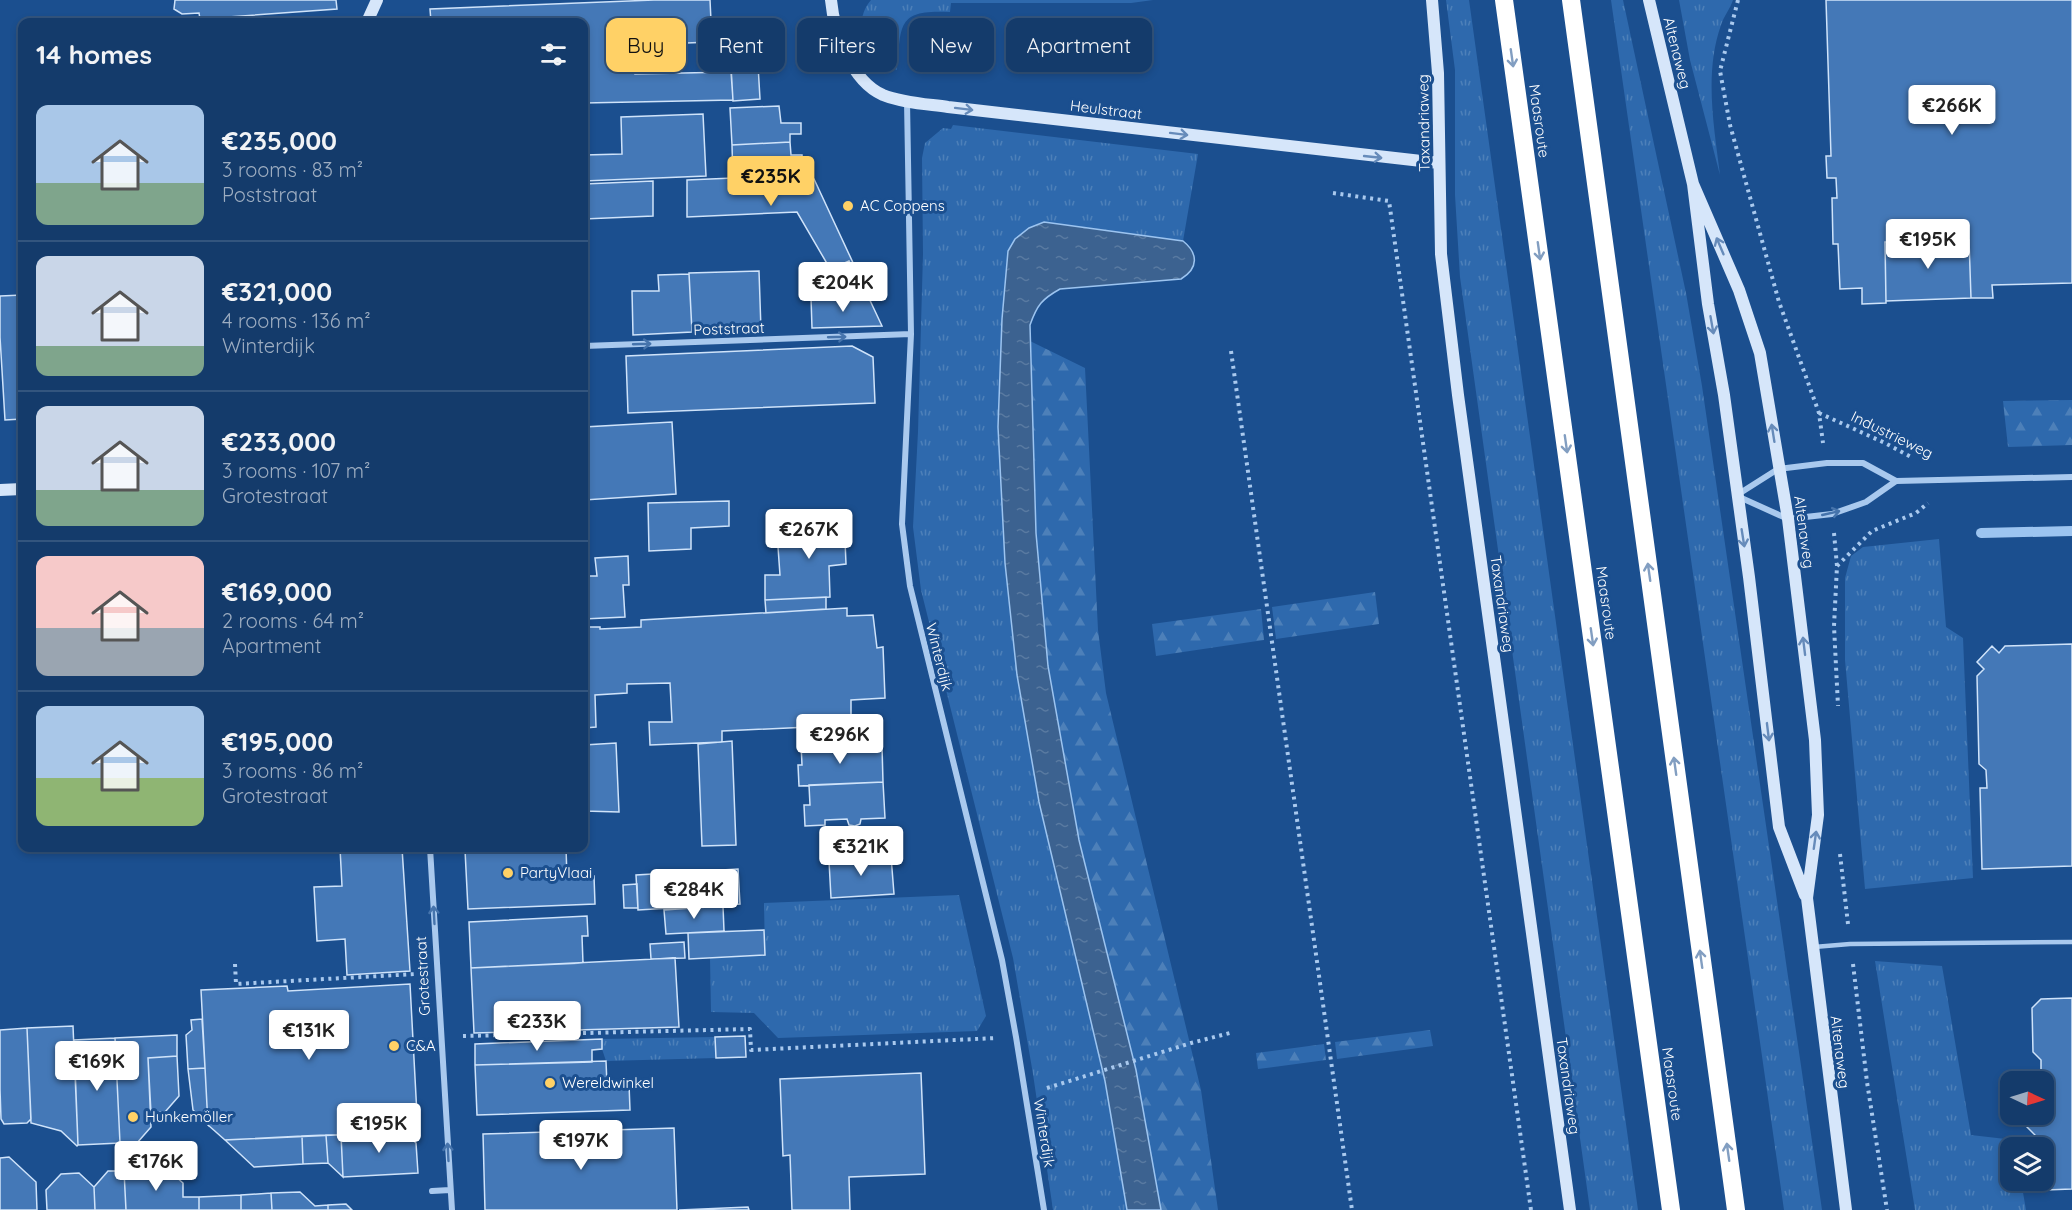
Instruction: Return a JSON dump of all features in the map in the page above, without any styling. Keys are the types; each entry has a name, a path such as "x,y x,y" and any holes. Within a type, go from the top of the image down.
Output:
{"highway":[{"name":"Maasroute","path":"1504,0 1671,1210"},
{"path":"1571,0 1736,1210"}],"main road":[{"path":"369,18 377,0"},
{"name":"Heulstraat","path":"831,0 833,21 844,50 864,81 883,95 906,101 1439,164"},
{"name":"Taxandriaweg","path":"1432,0 1438,72 1441,254 1458,395 1570,1210"},
{"name":"Altenaweg","path":"1649,0 1693,183 1708,304 1724,395 1749,578 1779,827 1807,898"},
{"name":"Altenaweg","path":"1693,183 1739,290 1760,353 1788,519 1815,740 1818,815 1807,898 1846,1210"},
{"path":"0,490 18,489"}],"street":[{"name":"Winterdijk","path":"906,101 911,334 902,524 910,586 1002,960 1044,1210"},
{"name":"Poststraat","path":"588,346 911,334"},
{"name":"Industrieweg","path":"1737,496 1778,469 1827,463 1863,463 1896,481 2072,477"},
{"path":"1737,496 1788,519 1832,514 1866,502 1896,481"},
{"name":"Grotestraat","path":"430,852 452,1210"},
{"path":"432,1191 450,1190"}],"lane":[{"path":"1812,947 1850,944 2072,942"}],"path":[{"path":"1333,193 1389,201 1531,1210"},
{"path":"1231,351 1352,1210"},
{"name":"Industrieweg","path":"1819,413 1885,442 1953,480"},
{"path":"1837,566 1872,531 1916,513 1953,480"},
{"path":"235,964 236,984 438,973"},
{"path":"442,1037 750,1029 751,1050 1016,1037"},
{"path":"1025,1095 1230,1033"}],"green space":[{"path":"871,0 1153,0 1131,3 951,3 950,12 920,13 909,18 902,31 897,70 897,18 862,18"},
{"path":"1446,0 1469,0 1638,1210 1590,1210 1460,277 1455,195 1455,70"},
{"path":"1611,0 1623,0 1686,293 1702,386 1822,1210 1784,1210"},
{"path":"1679,0 1733,0 1721,25 1713,62 1712,100 1720,175 1690,60"},
{"path":"953,125 1198,154 1183,241 1044,222 1029,228 1015,239 1008,251 1002,319 998,427 1005,563 1017,675 1039,802 1105,1081 1127,1210 1053,1210 1013,958 921,590 913,527 923,254 922,158 925,143 943,128 951,129"},
{"path":"1030,341 1085,368 1098,630 1106,693 1201,1090 1218,1210 1161,1210 1136,1070 1079,840 1048,666 1036,533"},
{"path":"2072,400 2072,445 2008,447 2003,401"},
{"path":"1939,539 1946,627 1963,638 1973,878 1865,889 1845,660 1845,578 1851,556 1863,547"},
{"path":"1375,592 1379,624 1276,639 1272,607"},
{"path":"1261,609 1264,640 1156,656 1152,624"},
{"path":"959,895 986,1016 977,1031 778,1038 754,1013 711,1012 710,958 765,955 764,903"},
{"path":"1875,961 1942,966 1971,1135 2000,1138 2000,1191 2023,1191 2026,1210 1915,1210"},
{"path":"1430,1030 1433,1046 1337,1059 1335,1042"},
{"path":"715,1037 716,1058 606,1061 602,1049 602,1039"},
{"path":"1324,1044 1326,1060 1258,1069 1256,1053"}],"water":[{"path":"1044,222 1183,241 1194,255 1191,270 1181,279 1060,289 1041,303 1030,325 1036,533 1048,666 1079,840 1136,1070 1161,1210 1127,1210 1105,1081 1039,802 1017,675 1005,563 998,427 1002,319 1008,251 1015,239 1029,228"}],"building":[{"path":"175,0 336,0 337,9 200,18 199,13 182,14 174,9"},
{"path":"710,0 711,18 698,18 698,43 686,43 686,18 606,18 606,72 635,72 635,74 731,72 733,100 588,103 588,18 431,18 430,9"},
{"path":"1826,0 2072,0 2072,283 1992,285 1993,298 1971,298 1969,240 1885,242 1886,303 1862,304 1862,288 1840,289 1838,244 1833,244 1832,198 1837,198 1836,178 1827,178 1826,156 1831,156"},
{"path":"731,72 758,72 760,99 733,101"},
{"path":"779,106 781,123 801,123 801,134 790,134 790,142 732,145 730,108"},
{"path":"703,114 706,176 588,181 588,155 622,154 621,117"},
{"path":"790,142 791,155 802,155 803,179 733,181 732,145"},
{"path":"733,178 733,181 814,179 855,267 852,268 849,261 833,268 829,267 797,212 687,217 687,180"},
{"path":"653,181 653,216 588,219 588,184"},
{"path":"1969,240 1971,298 1886,301 1885,242"},
{"path":"759,271 761,330 692,332 689,273"},
{"path":"689,274 692,332 633,335 632,291 659,291 658,275"},
{"path":"867,294 882,326 812,328 811,298 866,297"},
{"path":"18,295 18,419 5,420 0,296"},
{"path":"852,346 873,357 875,403 628,413 626,356"},
{"path":"672,422 676,494 588,500 588,427"},
{"path":"729,501 729,526 691,528 691,549 649,551 648,503"},
{"path":"844,516 846,564 829,566 830,597 765,600 765,575 780,575 778,547 797,546 795,518"},
{"path":"628,556 629,585 623,585 625,617 588,619 588,576 597,576 595,558"},
{"path":"826,597 826,609 766,613 765,600"},
{"path":"847,608 847,616 873,615 877,648 883,647 885,698 851,700 851,725 722,731 722,742 650,745 649,722 672,722 670,683 627,684 627,693 595,695 596,727 588,728 588,627 600,627 600,629 641,627 641,620"},
{"path":"2072,644 2072,866 1982,869 1980,788 1987,788 1986,770 1979,764 1977,676 1984,669 1977,662 1992,646 1999,653 2005,646"},
{"path":"848,740 853,740 858,747 882,746 883,782 799,786 798,765 802,765 801,744 822,743 822,748 844,748"},
{"path":"732,741 736,845 702,846 698,744"},
{"path":"616,743 619,812 588,811 588,745"},
{"path":"883,782 885,818 861,819 860,824 855,826 849,825 847,819 825,820 825,825 805,826 804,805 810,805 809,785"},
{"path":"340,852 402,852 410,971 347,975 345,939 317,941 314,887 342,886"},
{"path":"465,852 566,852 567,877 594,876 595,904 468,909"},
{"path":"891,856 894,894 831,898 829,861"},
{"path":"738,869 740,904 638,910 636,875"},
{"path":"637,884 638,908 624,908 623,885"},
{"path":"723,906 724,931 666,934 664,910"},
{"path":"587,916 588,936 582,936 583,963 471,968 469,922"},
{"path":"764,930 765,955 689,959 688,933"},
{"path":"684,942 685,958 651,959 650,944"},
{"path":"675,958 679,1027 474,1033 471,968"},
{"path":"410,984 417,1115 401,1132 225,1140 208,1125 201,990 287,986 288,991"},
{"path":"2072,998 2072,1189 2054,1190 2054,1137 2035,1137 2027,1127 2029,1125 2054,1125 2054,1071 2041,1071 2041,1060 2033,1052 2032,1008 2041,999"},
{"path":"202,1019 205,1068 188,1069 186,1035 192,1030 191,1020"},
{"path":"73,1026 77,1146 61,1131 31,1123 27,1028"},
{"path":"27,1028 31,1119 27,1123 4,1124 1,1119 0,1030"},
{"path":"177,1035 177,1056 148,1058 151,1127 137,1143 120,1143 115,1038"},
{"path":"745,1036 746,1057 716,1058 715,1037"},
{"path":"115,1038 120,1143 78,1145 74,1040"},
{"path":"602,1039 602,1049 592,1050 592,1062 475,1065 475,1044"},
{"path":"177,1056 179,1096 165,1112 151,1113 148,1058"},
{"path":"606,1061 607,1085 629,1084 630,1110 477,1115 475,1065"},
{"path":"205,1068 208,1125 193,1110 188,1069"},
{"path":"921,1073 925,1174 849,1177 850,1210 792,1210 790,1155 783,1156 780,1079"},
{"path":"674,1128 677,1210 485,1210 483,1134"},
{"path":"402,1131 416,1143 418,1173 343,1177 341,1135"},
{"path":"326,1135 328,1163 303,1164 302,1136"},
{"path":"326,1135 341,1135 343,1177 328,1163"},
{"path":"302,1136 303,1164 254,1167 225,1140"},
{"path":"9,1157 36,1182 37,1210 0,1210 0,1158"},
{"path":"167,1169 183,1183 183,1197 199,1197 199,1210 126,1210 124,1171"},
{"path":"108,1171 124,1171 126,1210 95,1210 94,1187"},
{"path":"79,1173 94,1187 95,1210 47,1210 46,1190 61,1174"},
{"path":"300,1192 315,1206 328,1205 328,1210 272,1210 271,1193"},
{"path":"271,1193 272,1210 241,1210 241,1195"},
{"path":"241,1195 241,1210 199,1210 199,1197"},
{"path":"346,1204 352,1210 328,1210 328,1205"},
{"path":"748,1207 749,1210 679,1210"}],"waterway":[{"path":"1981,533 2072,531"}],"place":[{"name":"AC Coppens","path":"848,206"},
{"name":"PartyVlaai","path":"508,873"},
{"name":"C&A","path":"394,1046"},
{"name":"Wereldwinkel","path":"550,1083"},
{"name":"Hunkemöller","path":"133,1117"}]}
